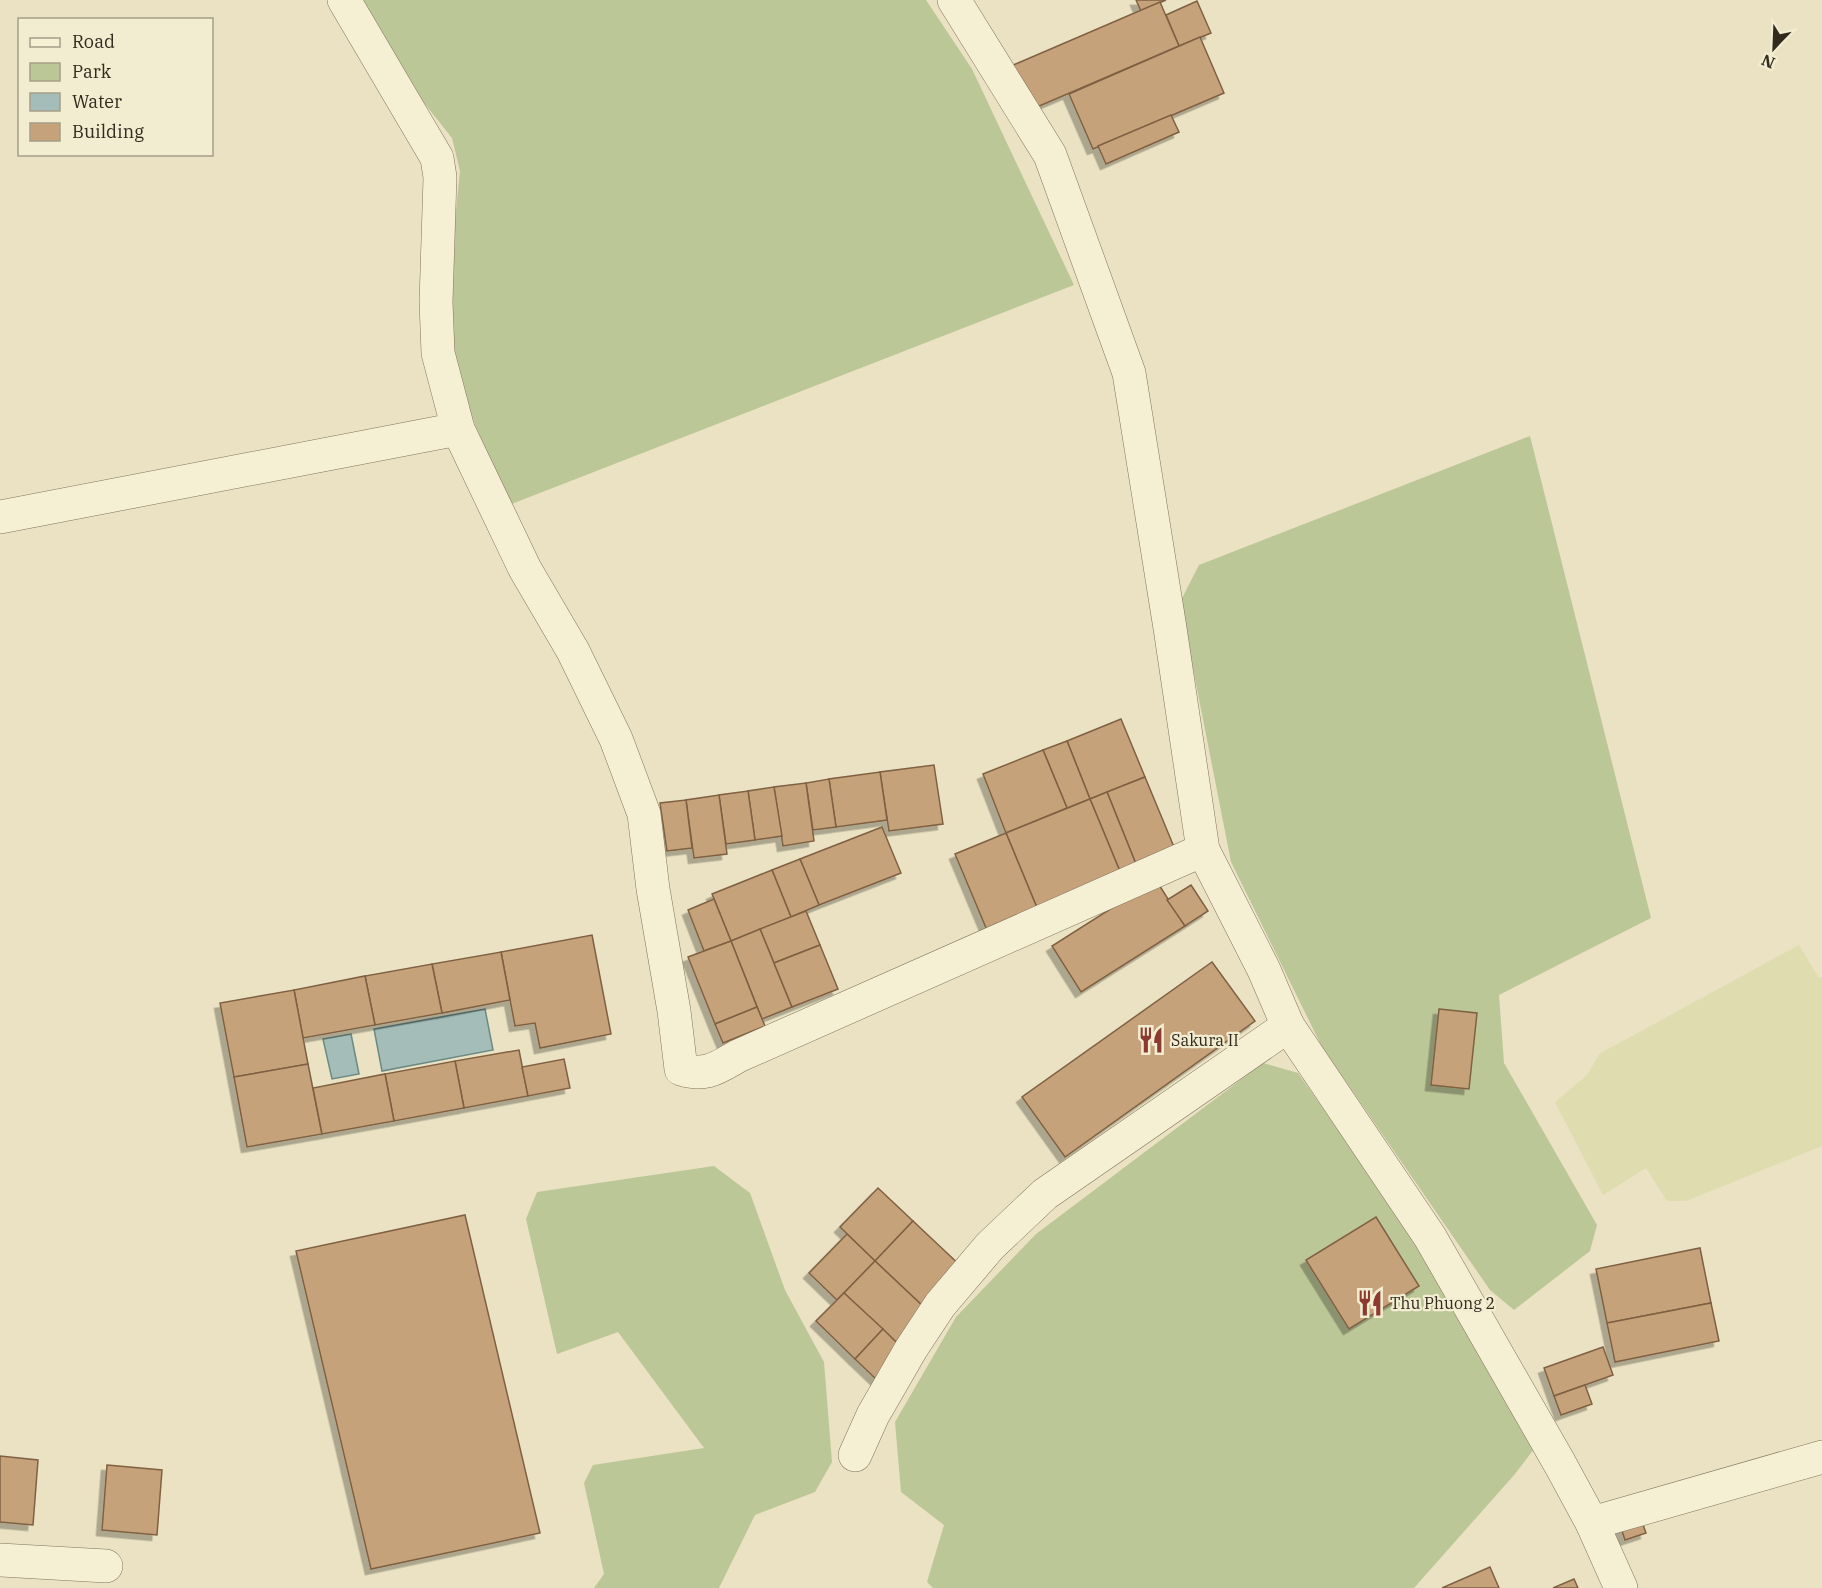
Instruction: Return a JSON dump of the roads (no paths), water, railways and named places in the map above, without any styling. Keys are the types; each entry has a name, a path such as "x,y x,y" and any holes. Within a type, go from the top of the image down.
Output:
{"street":[{"path":"344,0 437,158 440,177 436,302 438,352 458,429 525,569 573,651 616,739 644,814 653,889 674,1011 681,1069 694,1073 710,1071 738,1056 1203,850"},
{"path":"954,0 1050,155 1129,373 1203,850 1264,970 1288,1026 1430,1237 1592,1523 1620,1588"},
{"path":"0,517 458,429"},
{"path":"855,1455 873,1414 911,1349 940,1305 990,1246 1045,1194 1288,1026"},
{"path":"1592,1523 1822,1457"},
{"path":"0,1560 106,1566"}],"water":[{"path":"485,1009 493,1050 382,1071 374,1029"},
{"path":"351,1034 359,1074 332,1079 323,1039"}],"place":[{"name":"Sakura II","path":"1151,1040"},
{"name":"Thu Phuong 2","path":"1370,1303"}]}
